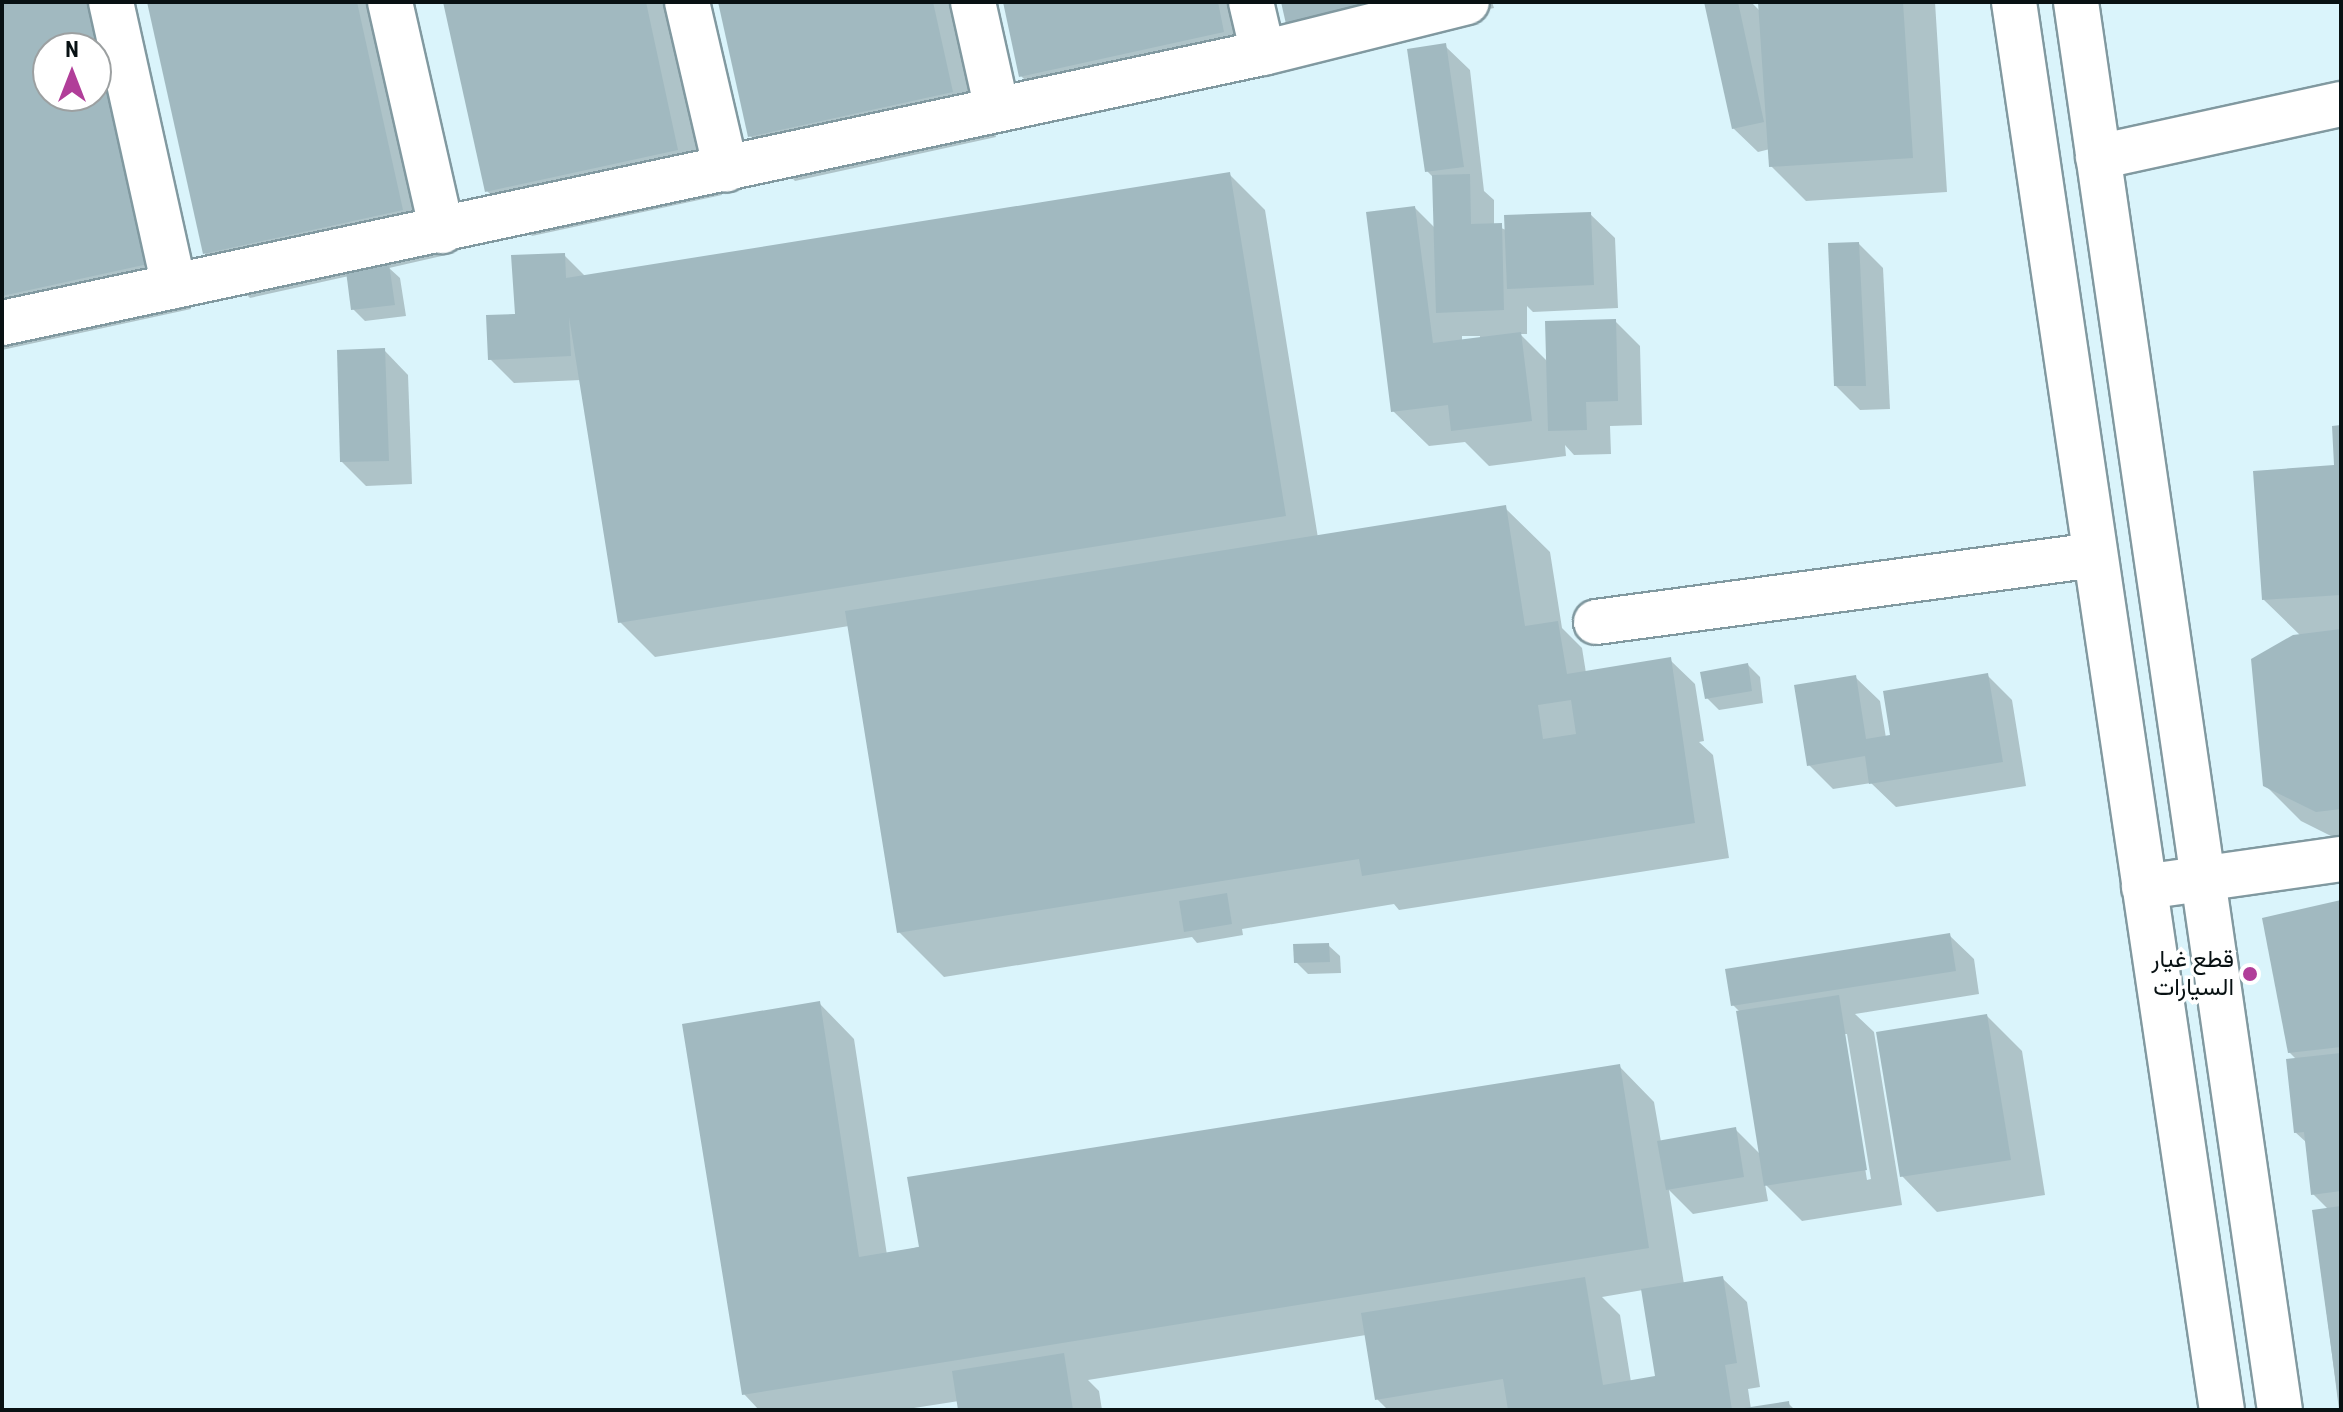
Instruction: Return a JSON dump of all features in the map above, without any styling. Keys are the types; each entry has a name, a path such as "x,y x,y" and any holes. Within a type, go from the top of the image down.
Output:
{"main road":[{"path":"111,2 174,286"},
{"path":"390,2 442,231"},
{"path":"687,2 726,170"},
{"path":"973,2 997,109"},
{"path":"1251,2 1263,53"},
{"path":"2,323 1263,53 1467,2"},
{"path":"2014,2 2222,1410"},
{"path":"2076,2 2280,1410"},
{"path":"2098,157 2341,104"},
{"path":"1596,622 2095,555"},
{"path":"2144,887 2341,859"}],"building":[{"path":"2,2 90,2 97,32 32,32 32,112 112,112 112,101 148,264 2,296"},
{"path":"147,2 357,2 403,210 203,254"},
{"path":"443,2 646,2 678,150 485,192"},
{"path":"718,2 933,2 953,92 748,137"},
{"path":"1003,2 1218,2 1224,32 1019,77"},
{"path":"1281,2 1384,2 1384,3 1286,24"},
{"path":"1704,2 1738,2 1764,122 1732,129"},
{"path":"1758,2 1903,2 1913,158 1769,167"},
{"path":"1446,43 1464,167 1425,172 1407,49"},
{"path":"1230,172 1286,516 618,623 569,317 571,356 488,360 486,315 515,314 511,255 565,253 566,278"},
{"path":"1470,174 1471,224 1502,223 1504,310 1436,313 1432,175"},
{"path":"1415,206 1433,343 1521,332 1532,421 1451,431 1448,405 1391,412 1366,212"},
{"path":"1591,212 1594,285 1507,289 1504,215"},
{"path":"1859,242 1866,386 1834,386 1828,243"},
{"path":"389,264 395,305 351,310 346,271"},
{"path":"1616,319 1618,401 1586,402 1587,430 1548,431 1545,321"},
{"path":"385,348 389,461 340,462 337,350"},
{"path":"2341,425 2341,595 2262,600 2253,471 2334,465 2332,426"},
{"path":"1506,505 1525,626 1558,621 1567,674 1671,657 1695,823 1362,876 1359,859 897,933 845,611","holes":["1571,700 1576,734 1543,739 1538,705"]},
{"path":"2341,629 2341,809 2316,812 2263,786 2251,659 2293,635"},
{"path":"1748,663 1752,691 1705,699 1700,672"},
{"path":"1988,673 2003,762 1869,784 1865,756 1807,766 1794,685 1856,675 1866,739 1890,735 1883,691"},
{"path":"1227,893 1232,924 1184,932 1179,901"},
{"path":"2341,900 2341,1047 2288,1053 2262,918"},
{"path":"1950,933 1956,971 1731,1006 1725,969"},
{"path":"1329,943 1330,962 1294,963 1293,944"},
{"path":"1839,995 1867,1170 1764,1186 1736,1011"},
{"path":"820,1001 859,1257 919,1247 907,1177 1620,1064 1649,1248 742,1395 682,1024"},
{"path":"1987,1014 2011,1160 1900,1177 1876,1032"},
{"path":"2341,1053 2341,1191 2311,1195 2304,1132 2294,1133 2286,1059"},
{"path":"1736,1127 1744,1177 1666,1190 1657,1141"},
{"path":"2341,1206 2341,1405 2339,1405 2312,1210"},
{"path":"1723,1276 1737,1363 1725,1365 1732,1410 1508,1410 1503,1379 1375,1400 1361,1313 1585,1277 1603,1385 1655,1376 1641,1289"},
{"path":"1064,1353 1073,1410 958,1410 952,1371"},
{"path":"1789,1401 1790,1410 1744,1408"}],"place":[{"name":"قطع غيار السيارات","path":"2250,974"}]}
